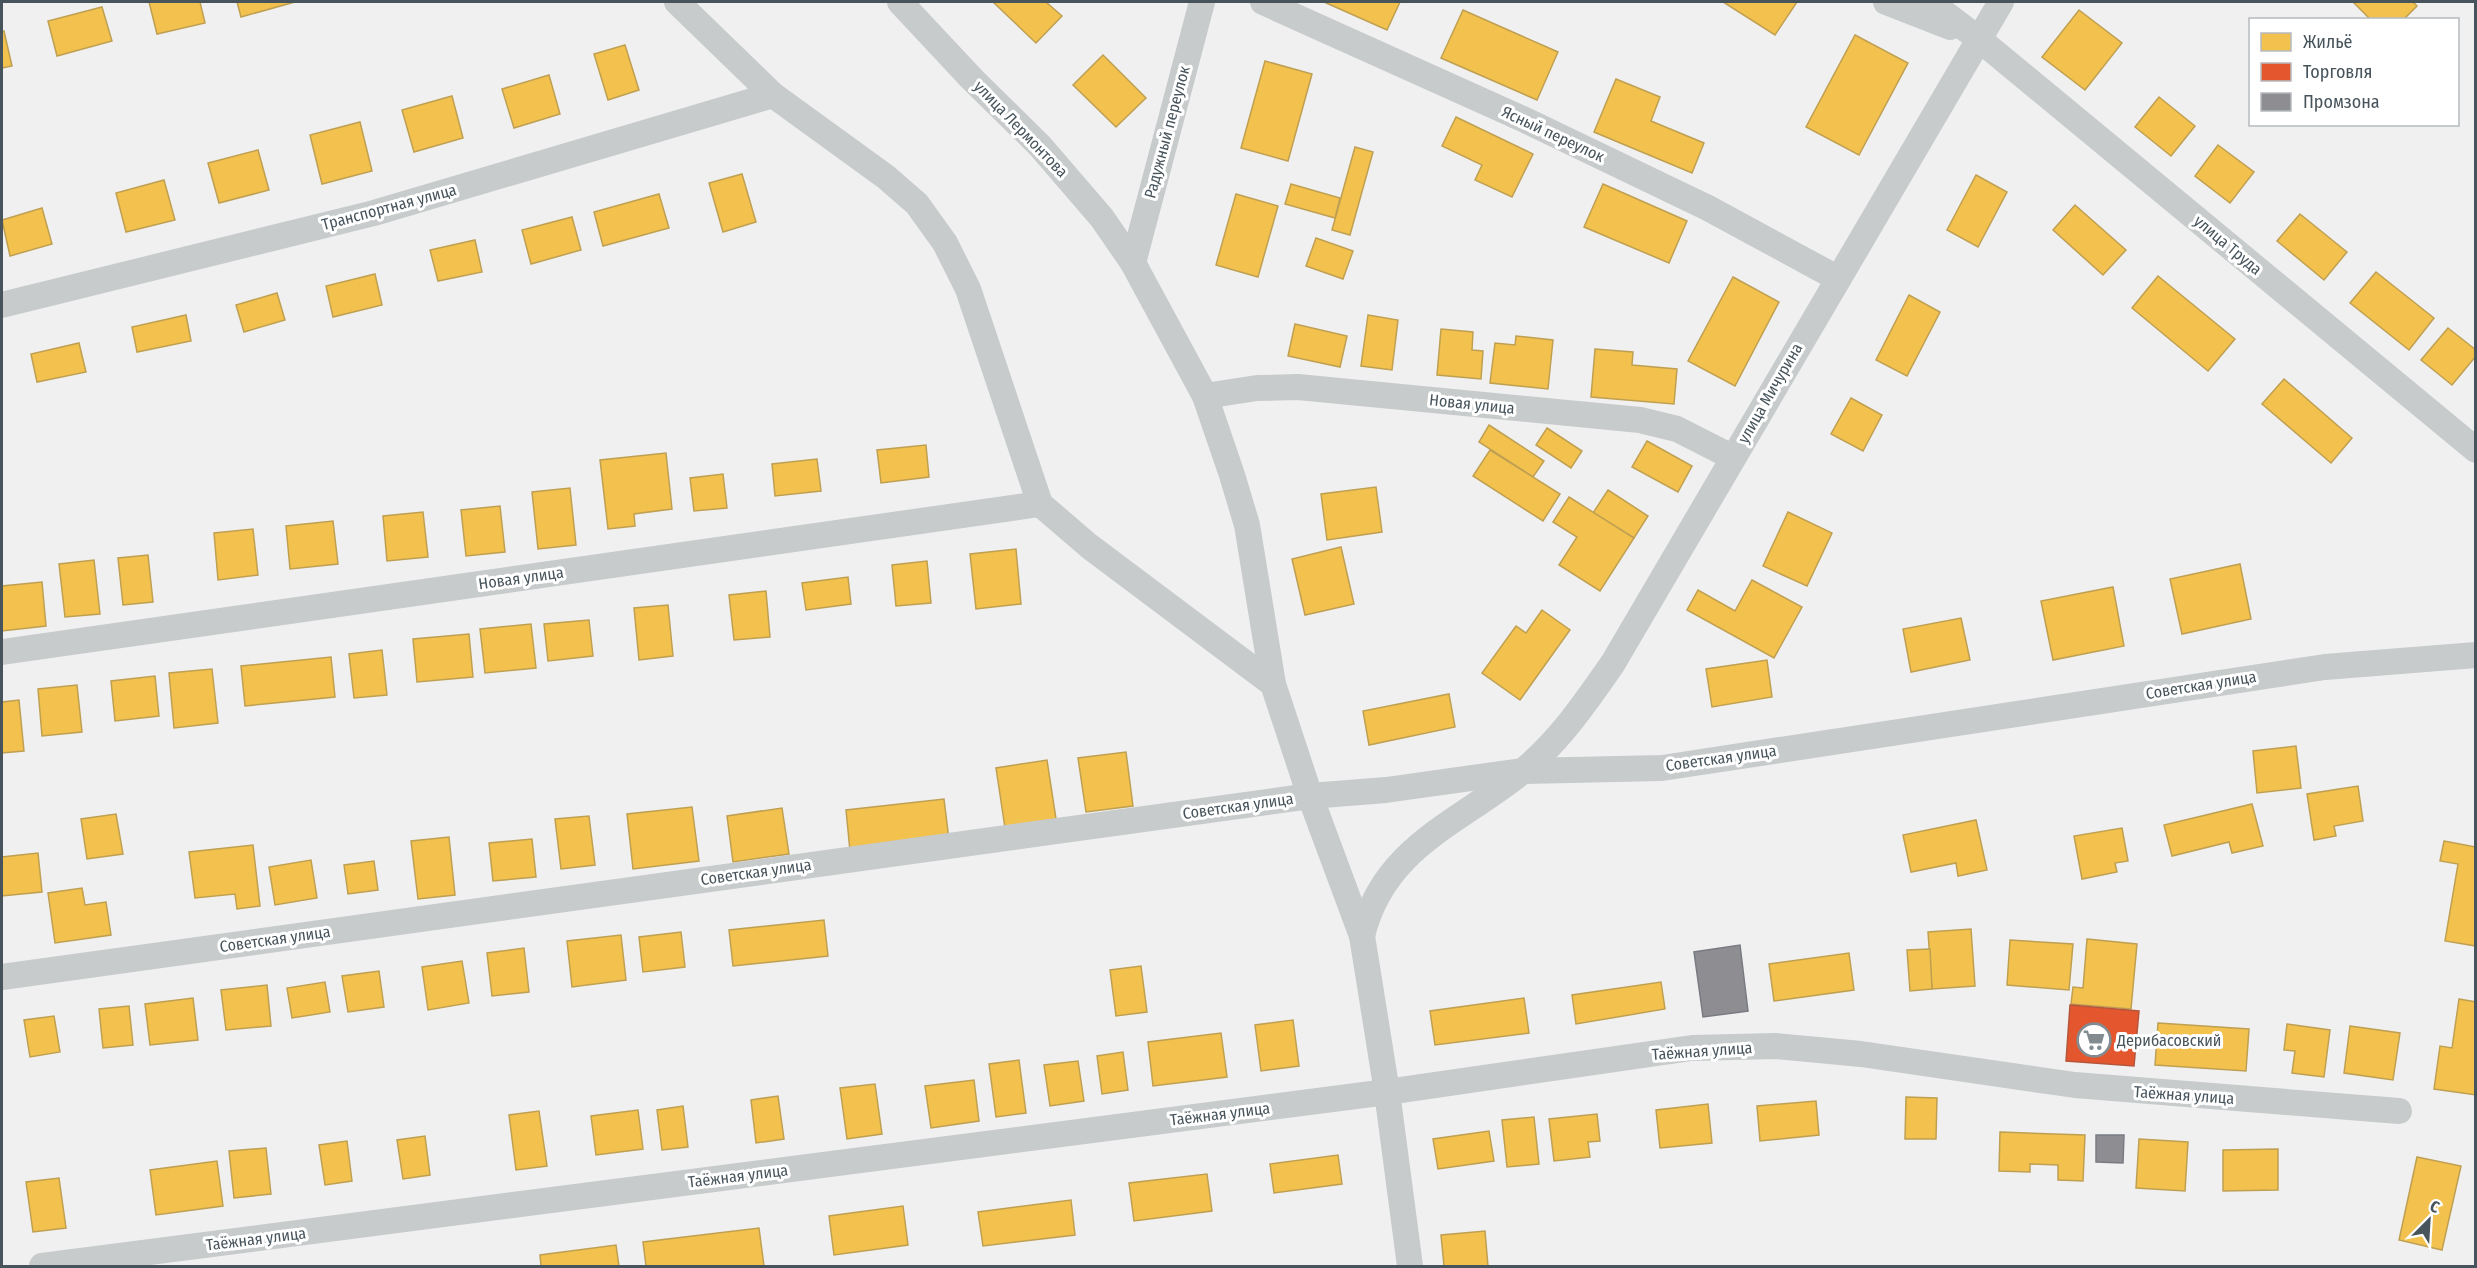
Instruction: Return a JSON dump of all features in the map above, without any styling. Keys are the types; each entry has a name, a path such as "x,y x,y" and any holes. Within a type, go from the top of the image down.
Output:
{"street":[{"path":"677,2 773,95 886,177 917,204 945,243 968,290 1040,504 1089,546 1273,684"},
{"name":"улица Лермонтова","path":"900,2 972,79 1040,146 1102,218 1133,263 1205,396 1247,525 1273,684 1310,796 1362,936"},
{"name":"Радужный переулок","path":"1133,263 1202,2"},
{"name":"Ясный переулок","path":"1263,2 1525,120 1708,208 1837,278"},
{"name":"улица Труда","path":"1886,2 1980,40"},
{"name":"улица Труда","path":"1930,2 1980,40 2475,450"},
{"name":"улица Мичурина","path":"1362,936 1368,912 1379,890 1396,867 1431,836 1522,771 1559,737 1613,663 2001,2"},
{"name":"Транспортная улица","path":"2,305 374,213 773,95"},
{"name":"Новая улица","path":"1205,396 1257,388 1298,387 1640,420 1677,429 1732,457"},
{"name":"Новая улица","path":"2,652 1040,504"},
{"name":"Советская улица","path":"2,977 1310,796 1386,790 1522,771 1662,768 2325,667 2475,655"},
{"path":"1362,936 1387,1092 1410,1266"},
{"name":"Таёжная улица","path":"42,1266 1387,1092 1692,1048 1776,1046 1861,1054 2075,1085 2400,1111"}],"building: Жильё":[{"path":"149,2 200,2 205,23 157,34"},
{"path":"237,2 295,2 241,17"},
{"path":"993,2 1046,2 1062,16 1036,43"},
{"path":"1324,2 1400,2 1387,30"},
{"path":"1723,2 1797,2 1775,35"},
{"path":"2353,2 2413,2 2417,6 2405,18 2369,18"},
{"path":"102,7 112,41 57,56 48,21"},
{"path":"1463,10 1558,52 1537,100 1441,58"},
{"path":"2079,10 2122,43 2085,90 2042,57"},
{"path":"2,31 4,31 12,66 2,68"},
{"path":"1855,35 1908,63 1859,155 1806,127"},
{"path":"625,45 639,90 608,100 594,54"},
{"path":"1103,55 1146,98 1116,127 1073,85"},
{"path":"1265,61 1312,74 1288,161 1241,148"},
{"path":"549,75 560,114 514,128 502,89"},
{"path":"1616,79 1660,97 1651,121 1704,143 1692,173 1594,132"},
{"path":"452,96 463,138 414,152 402,110"},
{"path":"2159,97 2195,126 2171,156 2135,127"},
{"path":"1456,117 1533,154 1512,197 1475,180 1482,165 1442,146"},
{"path":"360,122 372,171 322,184 310,135"},
{"path":"2218,145 2254,172 2230,203 2195,176"},
{"path":"1355,147 1373,152 1350,235 1332,230"},
{"path":"258,150 269,190 219,203 208,163"},
{"path":"742,174 756,222 723,232 709,183"},
{"path":"1976,175 2007,192 1978,247 1947,230"},
{"path":"164,180 175,220 126,232 116,193"},
{"path":"1291,184 1340,198 1335,218 1285,204"},
{"path":"1603,184 1687,221 1669,263 1584,227"},
{"path":"659,194 669,228 603,246 594,212"},
{"path":"1236,194 1278,206 1258,277 1216,265"},
{"path":"2075,205 2126,250 2103,275 2053,230"},
{"path":"42,208 52,244 10,256 2,220"},
{"path":"2300,214 2347,252 2324,280 2277,241"},
{"path":"572,217 581,250 531,264 522,230"},
{"path":"1316,238 1353,251 1343,279 1306,266"},
{"path":"475,240 482,272 438,281 430,250"},
{"path":"2376,272 2434,318 2409,350 2350,303"},
{"path":"375,274 382,305 333,317 326,286"},
{"path":"2158,276 2235,339 2208,371 2132,308"},
{"path":"1733,277 1779,302 1735,386 1688,361"},
{"path":"277,293 285,320 244,332 236,305"},
{"path":"1909,295 1940,312 1907,376 1876,360"},
{"path":"186,315 191,341 137,352 132,327"},
{"path":"1368,315 1398,320 1392,370 1361,366"},
{"path":"1295,324 1347,336 1340,367 1288,356"},
{"path":"2448,328 2476,350 2476,356 2452,385 2421,360"},
{"path":"1441,329 1473,332 1472,350 1483,351 1481,379 1437,375"},
{"path":"1516,336 1553,340 1548,389 1490,383 1495,343 1515,345"},
{"path":"79,343 86,372 37,382 31,354"},
{"path":"1595,349 1633,352 1632,365 1677,369 1674,404 1591,397"},
{"path":"2284,379 2352,438 2331,463 2262,404"},
{"path":"1851,398 1882,415 1863,451 1831,434"},
{"path":"1489,425 1544,461 1533,477 1479,442"},
{"path":"1547,428 1582,451 1571,468 1536,445"},
{"path":"1647,441 1692,466 1678,492 1632,467"},
{"path":"926,445 929,477 881,483 877,450"},
{"path":"1490,450 1560,494 1543,521 1473,476"},
{"path":"666,453 672,509 634,514 635,526 608,529 600,460"},
{"path":"817,459 821,491 775,496 772,464"},
{"path":"723,474 727,508 694,511 690,478"},
{"path":"1376,487 1382,532 1327,540 1321,494"},
{"path":"570,488 576,545 538,549 532,492"},
{"path":"1608,490 1648,516 1634,538 1593,513"},
{"path":"1569,497 1634,538 1600,591 1559,565 1577,537 1553,522"},
{"path":"500,506 505,552 466,556 461,510"},
{"path":"423,512 428,557 387,561 383,516"},
{"path":"1788,512 1832,533 1807,586 1763,566"},
{"path":"333,521 338,564 290,569 286,526"},
{"path":"253,529 258,575 218,580 214,533"},
{"path":"1341,547 1354,604 1305,615 1292,559"},
{"path":"1016,549 1021,604 976,609 970,554"},
{"path":"148,555 153,602 123,605 118,558"},
{"path":"94,560 100,614 65,617 59,564"},
{"path":"927,561 931,603 896,606 892,565"},
{"path":"2240,564 2251,619 2182,634 2170,579"},
{"path":"848,577 851,604 806,610 802,583"},
{"path":"1752,580 1802,607 1774,658 1687,610 1698,590 1735,611"},
{"path":"42,582 46,626 2,631 2,586"},
{"path":"2113,587 2124,646 2053,660 2041,601"},
{"path":"766,591 770,637 734,640 729,595"},
{"path":"668,605 673,656 639,660 634,608"},
{"path":"1542,610 1570,630 1520,700 1482,673 1516,626 1526,633"},
{"path":"1961,618 1970,660 1911,672 1903,629"},
{"path":"589,620 593,656 548,661 544,624"},
{"path":"531,624 536,668 485,673 480,629"},
{"path":"469,634 473,677 417,682 413,639"},
{"path":"382,650 387,695 354,698 349,654"},
{"path":"331,657 335,697 245,706 241,666"},
{"path":"1767,660 1772,697 1712,707 1706,669"},
{"path":"212,669 218,723 174,728 169,673"},
{"path":"155,676 159,716 115,721 111,681"},
{"path":"77,685 82,732 42,736 38,689"},
{"path":"1449,694 1455,727 1369,745 1363,711"},
{"path":"19,700 24,751 2,753 2,702"},
{"path":"2296,746 2301,788 2257,793 2253,751"},
{"path":"1126,752 1133,806 1086,812 1078,758"},
{"path":"1047,760 1056,819 1005,828 996,768"},
{"path":"2358,786 2363,821 2334,826 2336,836 2314,840 2307,794"},
{"path":"944,799 949,840 850,851 846,810"},
{"path":"2252,804 2263,846 2232,853 2229,842 2172,856 2164,825"},
{"path":"692,807 699,861 633,869 627,814"},
{"path":"782,808 789,854 733,862 727,816"},
{"path":"116,814 123,854 87,859 81,819"},
{"path":"589,816 595,865 561,869 555,819"},
{"path":"1976,820 1987,870 1958,876 1956,863 1911,872 1903,835"},
{"path":"2122,828 2128,861 2115,863 2117,872 2082,879 2074,836"},
{"path":"449,837 455,895 418,899 411,841"},
{"path":"532,839 536,877 493,881 489,843"},
{"path":"2444,841 2476,847 2476,946 2445,941 2458,864 2440,861"},
{"path":"253,845 260,906 237,909 235,894 195,898 189,852"},
{"path":"38,853 42,892 2,896 2,857"},
{"path":"311,860 317,898 275,905 269,867"},
{"path":"374,861 378,890 348,894 344,865"},
{"path":"82,888 85,905 106,902 111,935 55,943 48,893"},
{"path":"824,920 828,956 733,966 729,930"},
{"path":"1971,929 1975,986 1932,989 1928,932"},
{"path":"681,932 685,967 643,972 639,937"},
{"path":"621,935 626,980 572,987 567,941"},
{"path":"2087,939 2137,944 2131,1009 2071,1004 2073,987 2083,988"},
{"path":"2010,940 2073,944 2069,990 2007,985"},
{"path":"524,948 529,992 492,996 487,953"},
{"path":"1930,949 1932,989 1910,991 1907,950"},
{"path":"1849,953 1854,990 1774,1001 1769,964"},
{"path":"462,961 469,1003 428,1010 422,967"},
{"path":"1141,966 1147,1012 1116,1016 1110,970"},
{"path":"379,971 384,1007 348,1012 342,976"},
{"path":"325,982 330,1012 292,1018 287,988"},
{"path":"1661,982 1665,1009 1576,1024 1572,995"},
{"path":"267,985 271,1026 226,1030 221,990"},
{"path":"193,998 198,1040 150,1045 145,1004"},
{"path":"1524,998 1529,1033 1435,1045 1430,1011"},
{"path":"2459,999 2476,1002 2476,1095 2434,1089 2440,1046 2452,1048"},
{"path":"129,1006 133,1045 103,1048 99,1009"},
{"path":"54,1016 60,1052 30,1057 24,1020"},
{"path":"1293,1020 1299,1066 1261,1071 1255,1025"},
{"path":"2158,1023 2249,1029 2246,1071 2155,1065"},
{"path":"2287,1024 2330,1030 2324,1077 2292,1073 2295,1051 2284,1050"},
{"path":"2350,1026 2400,1033 2393,1080 2344,1073"},
{"path":"1221,1033 1227,1077 1153,1086 1148,1042"},
{"path":"1123,1052 1128,1090 1102,1094 1097,1056"},
{"path":"1019,1060 1026,1113 996,1117 989,1064"},
{"path":"1078,1061 1084,1101 1050,1106 1044,1065"},
{"path":"974,1080 979,1121 931,1128 925,1086"},
{"path":"875,1084 882,1134 847,1139 840,1088"},
{"path":"778,1096 784,1139 756,1143 751,1100"},
{"path":"1906,1097 1937,1098 1936,1139 1905,1139"},
{"path":"1816,1101 1819,1135 1760,1141 1757,1106"},
{"path":"1708,1104 1712,1143 1660,1148 1656,1110"},
{"path":"683,1106 688,1147 662,1150 657,1110"},
{"path":"638,1110 643,1149 596,1155 591,1116"},
{"path":"539,1111 547,1166 516,1170 509,1115"},
{"path":"1597,1114 1600,1141 1588,1142 1590,1157 1554,1161 1549,1119"},
{"path":"1534,1117 1539,1164 1507,1167 1502,1120"},
{"path":"1489,1131 1494,1161 1438,1169 1433,1139"},
{"path":"2000,1132 2085,1135 2083,1181 2058,1180 2058,1165 2030,1164 2030,1172 1999,1171"},
{"path":"425,1136 430,1175 403,1179 397,1140"},
{"path":"2139,1139 2188,1142 2185,1191 2136,1188"},
{"path":"347,1141 352,1181 325,1185 319,1145"},
{"path":"266,1148 271,1194 234,1198 229,1151"},
{"path":"2278,1149 2278,1190 2223,1191 2223,1150"},
{"path":"1338,1155 1342,1184 1274,1193 1270,1164"},
{"path":"2417,1157 2461,1166 2442,1250 2399,1240"},
{"path":"217,1161 223,1206 156,1215 150,1170"},
{"path":"1207,1174 1212,1211 1134,1221 1129,1183"},
{"path":"59,1178 66,1228 33,1232 26,1182"},
{"path":"1071,1200 1075,1235 983,1246 978,1212"},
{"path":"903,1206 908,1245 834,1255 829,1216"},
{"path":"759,1228 764,1266 646,1266 643,1242"},
{"path":"1485,1231 1488,1266 1444,1266 1441,1235"},
{"path":"616,1245 619,1266 541,1266 540,1255"}],"building: Торговля":[{"path":"2070,1005 2139,1011 2134,1066 2066,1061"}],"building: Промзона":[{"path":"1740,945 1748,1011 1703,1017 1694,952"},
{"path":"2096,1135 2124,1135 2123,1163 2096,1162"}],"place":[{"name":"Дерибасовский","path":"2094,1040"}]}
